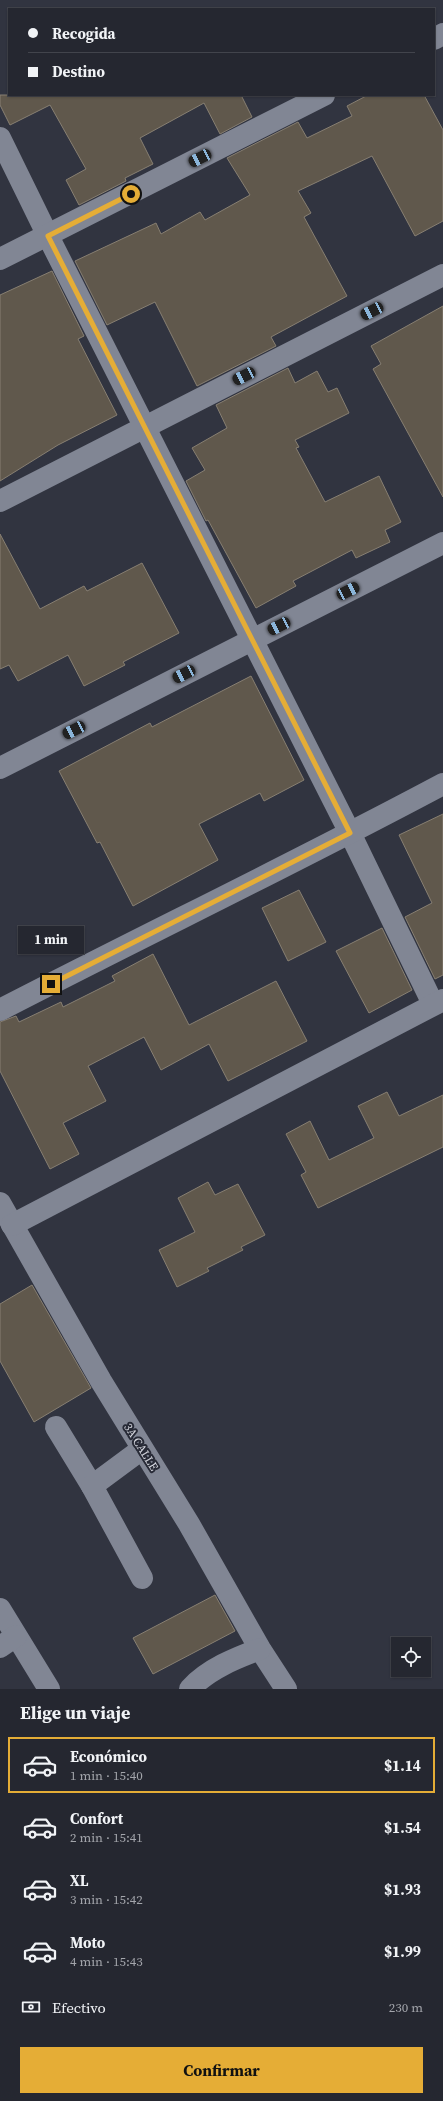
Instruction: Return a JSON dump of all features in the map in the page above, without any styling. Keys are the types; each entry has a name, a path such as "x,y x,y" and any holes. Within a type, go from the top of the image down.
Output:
{"street":[{"path":"0,259 322,96"},
{"path":"0,138 252,640 438,1002 12,1225"},
{"path":"0,501 443,275"},
{"path":"0,768 443,543"},
{"path":"0,1010 121,947 350,833 443,784"},
{"name":"3A CALLE","path":"0,1203 142,1449 189,1524 260,1648 286,1689"},
{"path":"56,1427 92,1486 142,1578"},
{"path":"92,1486 142,1449"},
{"path":"0,1609 8,1641 49,1689"},
{"path":"190,1689 196,1682 232,1659 260,1648"}],"building":[{"path":"0,95 242,96 252,117 220,134 204,103 140,138 153,164 125,178 126,181 79,205 66,180 86,169 50,105 10,125 0,105"},
{"path":"366,96 425,96 443,130 443,221 415,236 372,156 298,191 311,213 304,217 347,296 271,337 276,346 197,386 155,302 107,325 75,261 156,223 161,234 200,212 205,220 250,195 227,158 298,122 307,138 352,116 347,106"},
{"path":"52,271 84,336 78,339 117,415 58,445 0,481 0,295"},
{"path":"443,306 443,497 373,369 381,364 371,346"},
{"path":"288,368 295,383 317,371 328,392 337,388 349,413 295,440 299,447 296,448 325,502 379,476 401,522 385,530 390,542 356,558 352,550 293,581 296,586 256,608 208,520 206,521 186,481 205,470 192,448 227,428 216,405"},
{"path":"0,534 40,609 84,586 87,591 142,563 179,633 123,662 125,665 84,686 68,655 18,681 9,665 0,669"},
{"path":"251,676 304,780 264,801 260,793 199,824 218,860 133,906 100,842 97,843 59,771 150,723 152,727"},
{"path":"443,814 443,975 435,979 405,917 432,903 399,835"},
{"path":"299,890 326,942 288,961 262,908"},
{"path":"382,928 412,990 369,1013 336,951"},
{"path":"153,954 189,1025 276,981 307,1041 228,1081 209,1044 161,1070 144,1037 88,1066 106,1101 63,1123 79,1154 50,1169 0,1071 0,1022 16,1016 19,1022 61,1002 63,1007 115,981 112,976"},
{"path":"387,1092 399,1116 443,1095 443,1147 318,1208 301,1175 306,1172 286,1134 310,1121 329,1160 374,1138 358,1106"},
{"path":"208,1182 215,1195 238,1184 265,1235 241,1247 243,1250 207,1268 209,1271 177,1287 159,1250 195,1232 178,1198"},
{"path":"32,1285 91,1388 34,1422 0,1361 0,1304"},
{"path":"215,1595 235,1631 153,1674 133,1638"}],"route":[{"path":"51,984 350,833 48,236 131,194"}]}
